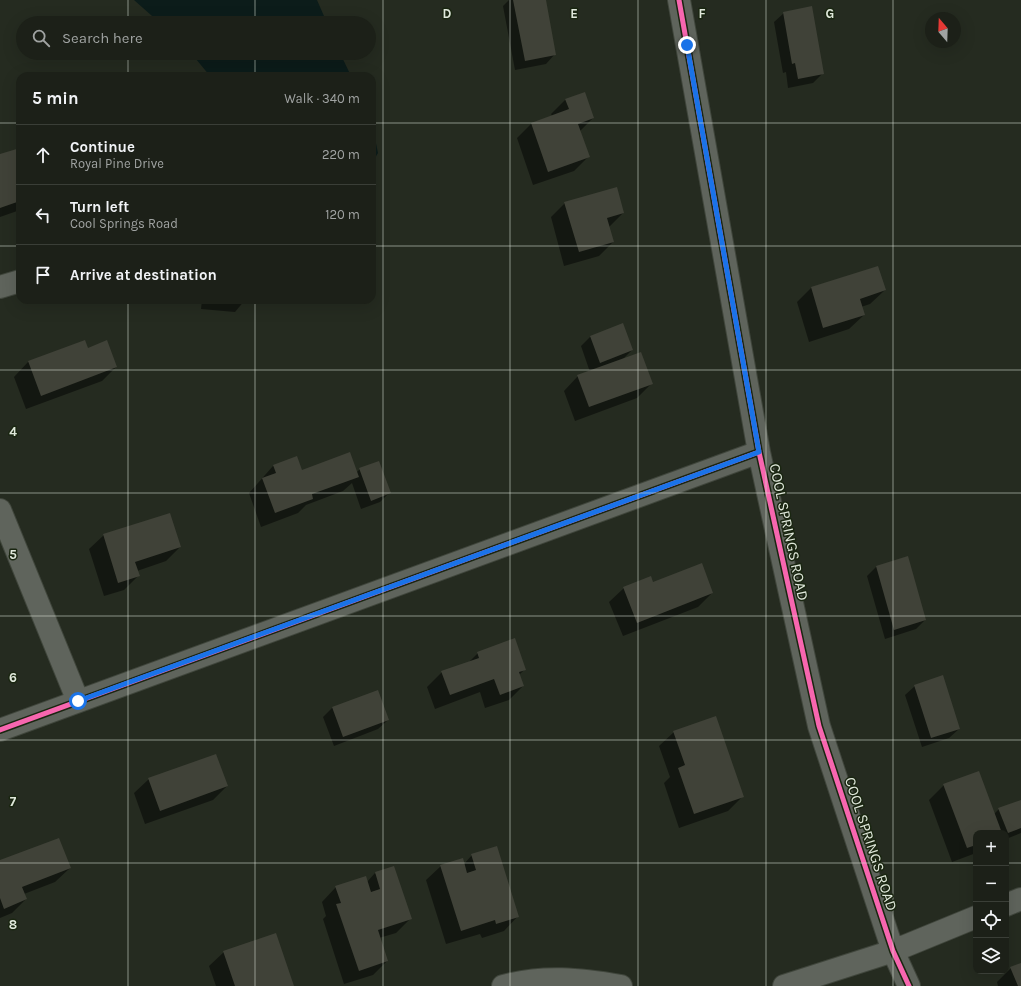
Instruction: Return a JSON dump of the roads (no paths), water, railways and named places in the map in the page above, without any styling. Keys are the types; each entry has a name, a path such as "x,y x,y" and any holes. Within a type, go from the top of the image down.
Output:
{"street":[{"name":"COOL SPRINGS ROAD","path":"679,0 759,452 820,726 893,951 909,986"},
{"path":"0,287 16,282"},
{"path":"0,730 759,452"},
{"path":"0,510 78,701"},
{"path":"1009,904 1021,899"},
{"path":"784,986 893,951 973,918"},
{"path":"503,986 529,980 576,979 621,986"}]}
